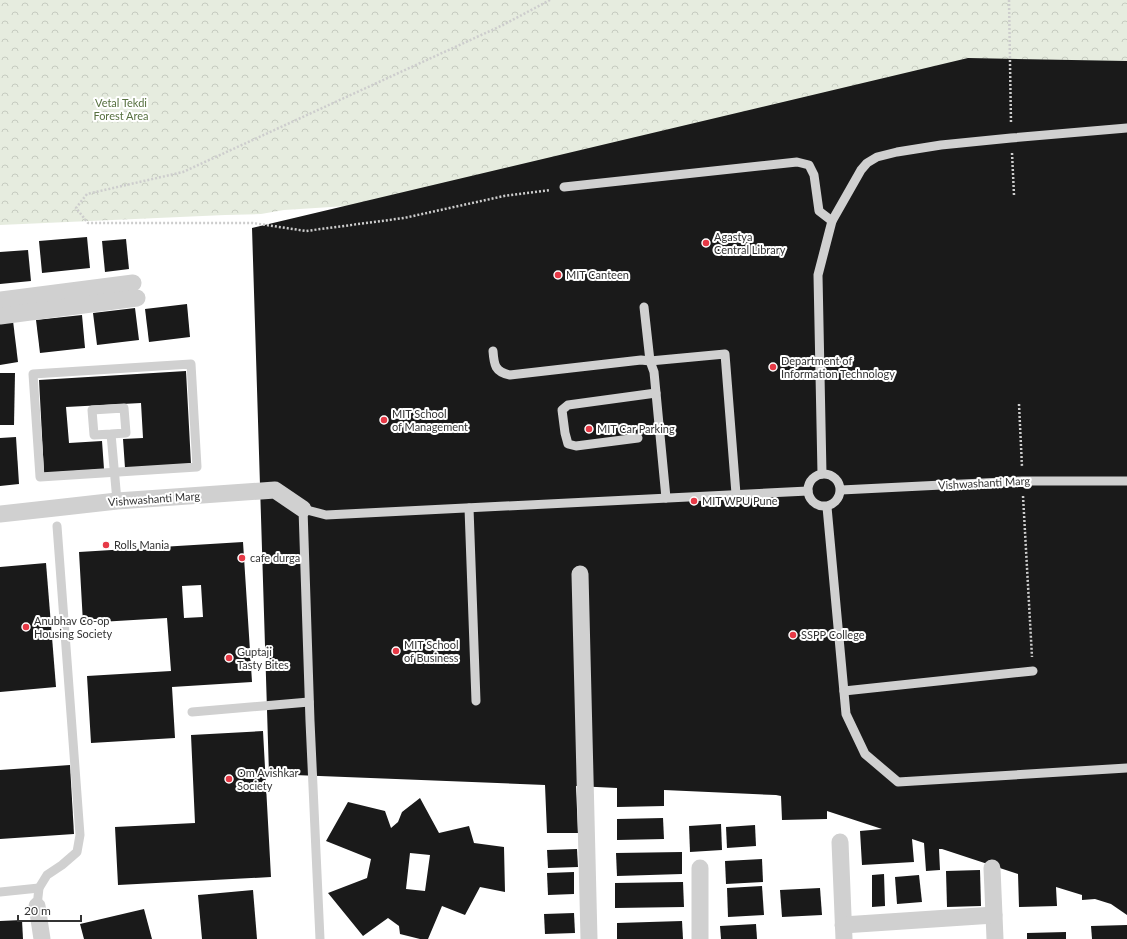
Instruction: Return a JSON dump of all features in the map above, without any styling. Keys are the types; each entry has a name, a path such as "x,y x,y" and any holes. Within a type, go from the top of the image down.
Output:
{"street":[{"path":"0,300 135,291 0,316"},
{"name":"Vishwashanti Marg","path":"0,514 117,501 275,490 303,509"},
{"path":"580,574 589,939"},
{"path":"840,842 844,932 994,915"},
{"path":"700,868 700,939"},
{"path":"992,868 995,939"},
{"path":"37,906 42,939"}],"lane":[{"path":"822,474 818,275 832,221 861,170 867,163 877,157 934,146 1127,128"},
{"path":"564,188 797,162 809,165 814,175 819,211 832,221"},
{"path":"644,307 650,361 654,372 666,498"},
{"path":"493,351 494,364 502,373 510,375 641,360 650,361 725,354 736,494"},
{"path":"191,364 198,467 115,471 40,477 33,374 191,364"},
{"path":"638,438 576,446 568,444 562,410 568,405 656,393"},
{"path":"111,434 117,501"},
{"path":"822,474 827,474 835,478 838,481 841,490 835,503 827,507 818,506 814,503 811,500 808,491 814,478 822,474"},
{"name":"Vishwashanti Marg","path":"841,490 1022,481 1127,481"},
{"path":"320,939 309,702 303,509 326,515 808,491"},
{"path":"827,507 846,714 864,754 898,782 1127,768"},
{"path":"469,508 476,701"},
{"path":"37,906 39,888 47,874 62,865 76,852 80,836 57,526"},
{"path":"844,691 1033,671"},
{"path":"192,712 309,702"},
{"path":"0,892 39,888"}],"path":[{"path":"550,0 503,25 183,172 87,194 76,208 88,223 253,223 306,231 404,218 504,196 564,188"},
{"path":"1008,0 1014,195"},
{"path":"1019,404 1033,671"}],"green space":[{"name":"Vetal Tekdi Forest Area","path":"0,0 1127,0 1127,86 504,196 284,210 261,214 0,225"}],"building":[{"name":"MIT WPU Pune","path":"968,58 1127,61 1127,915 1111,904 1095,899 1082,900 1082,895 1056,887 1057,906 1019,907 1018,874 942,849 939,849 940,870 926,871 924,843 912,839 914,862 862,865 860,831 882,829 827,811 827,819 782,820 781,796 776,795 664,790 664,806 617,807 617,788 576,786 578,833 547,833 545,785 269,774 252,228"},
{"path":"87,237 90,268 42,273 39,241"},
{"path":"126,239 129,269 105,272 102,241"},
{"path":"28,250 31,281 0,284 0,252"},
{"path":"187,304 190,337 149,342 145,309"},
{"path":"135,308 139,340 97,345 93,313"},
{"path":"82,315 85,348 40,353 36,320"},
{"path":"13,321 18,362 0,365 0,323"},
{"path":"186,371 191,464 125,468 123,439 143,438 141,403 66,407 69,443 102,441 104,469 44,473 39,380"},
{"path":"0,373 15,373 14,425 0,425"},
{"path":"16,437 19,484 0,486 0,438"},
{"path":"243,542 252,682 172,687 175,738 91,743 87,676 171,671 167,618 83,623 79,552","holes":["201,585 203,617 184,618 182,586"]},
{"name":"Anubhav Co-op Housing Society","path":"46,563 56,687 0,692 0,567"},
{"name":"Om Avishkar Society","path":"263,731 271,877 118,885 115,827 195,823 191,735"},
{"path":"70,765 74,834 0,839 0,770"},
{"path":"420,798 439,833 469,826 474,843 504,847 505,892 480,887 465,915 442,906 428,939 420,939 400,934 399,926 388,918 363,936 328,893 367,878 371,859 326,841 348,802 385,811 391,828 398,822 402,812","holes":["410,853 430,855 425,891 406,889"]},
{"path":"663,818 664,839 617,840 617,819"},
{"path":"721,824 722,850 690,852 689,826"},
{"path":"755,825 756,846 727,848 726,827"},
{"path":"577,849 578,867 548,868 547,850"},
{"path":"682,852 682,874 617,876 616,853"},
{"path":"762,859 763,882 726,884 725,861"},
{"path":"980,870 981,906 947,907 946,871"},
{"path":"574,872 574,894 548,895 547,873"},
{"path":"884,874 885,906 872,907 872,875"},
{"path":"919,875 922,902 897,904 895,877"},
{"path":"683,882 684,907 615,908 615,883"},
{"path":"762,886 764,915 728,917 727,888"},
{"path":"820,888 822,915 782,917 780,890"},
{"path":"253,890 257,939 202,939 198,895"},
{"path":"144,909 152,939 84,939 80,924"},
{"path":"574,913 575,933 545,934 544,914"},
{"path":"22,920 23,939 0,939 0,921"},
{"path":"682,921 683,939 617,939 617,923"},
{"path":"756,924 757,939 721,939 720,926"},
{"path":"1127,925 1127,939 1092,939 1091,926"},
{"path":"1066,932 1066,939 1027,939 1027,933"}],"place":[{"name":"Agastya Central Library","path":"706,243"},
{"name":"MIT Canteen","path":"558,275"},
{"name":"Department of Information Technology","path":"773,367"},
{"name":"MIT School of Management","path":"384,420"},
{"name":"MIT Car Parking","path":"589,429"},
{"name":"MIT WPU Pune","path":"694,501"},
{"name":"Rolls Mania","path":"106,545"},
{"name":"cafe durga","path":"242,558"},
{"name":"Anubhav Co-op Housing Society","path":"26,627"},
{"name":"SSPP College","path":"793,635"},
{"name":"MIT School of Business","path":"396,651"},
{"name":"Guptaji Tasty Bites","path":"229,658"},
{"name":"Om Avishkar Society","path":"229,779"}]}
